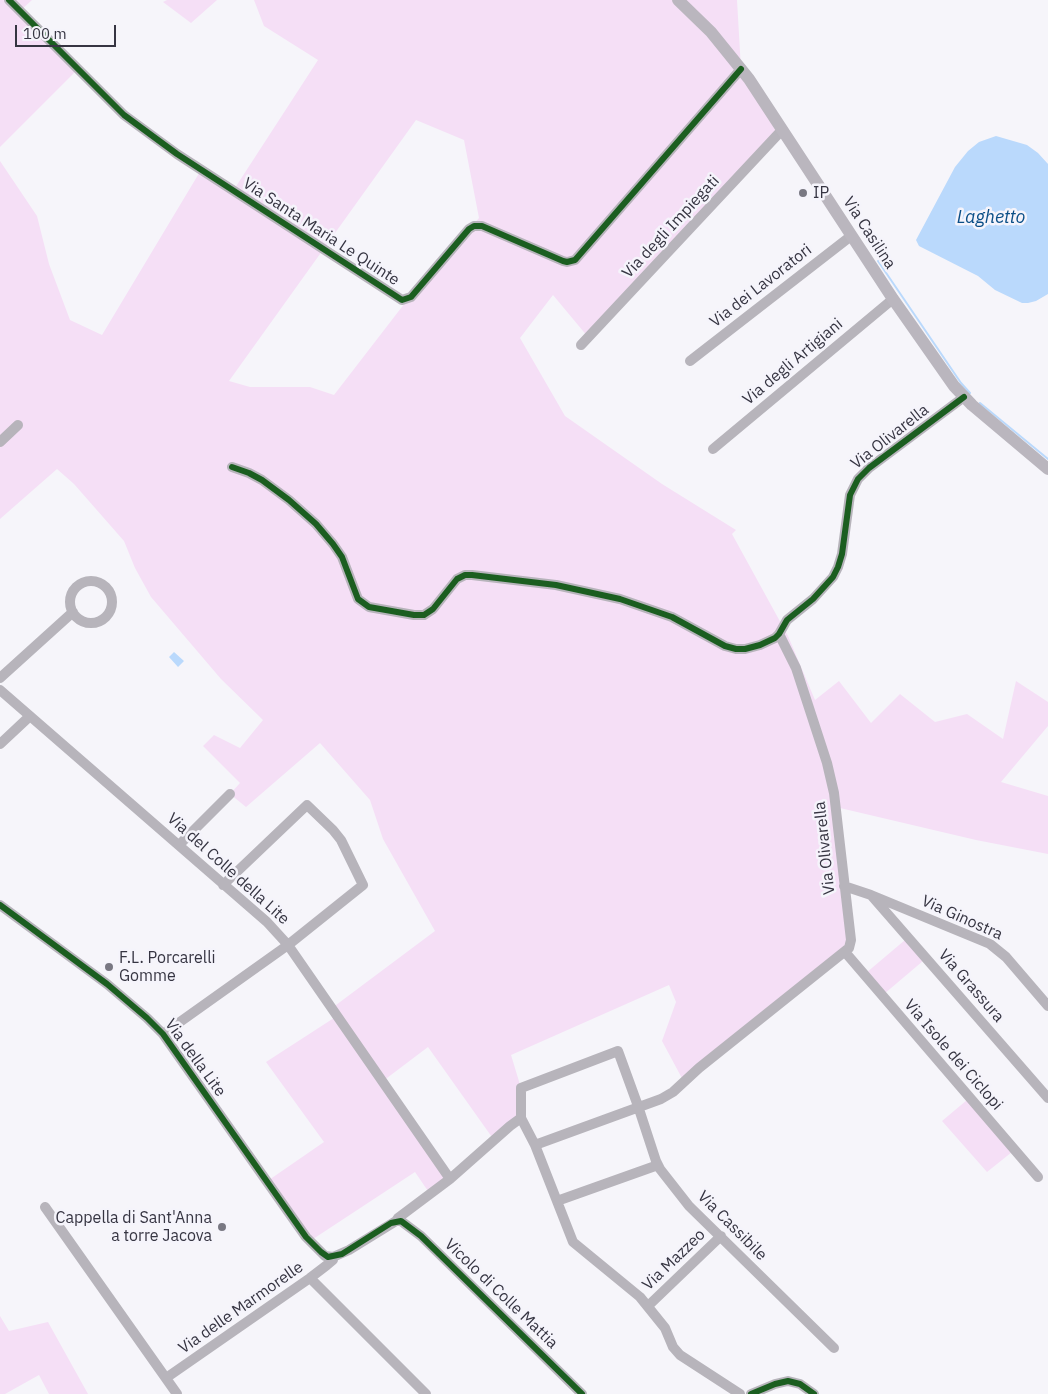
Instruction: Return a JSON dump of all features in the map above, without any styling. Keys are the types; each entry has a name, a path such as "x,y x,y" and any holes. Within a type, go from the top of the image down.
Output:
{"main road":[{"name":"Via Casilina","path":"678,0 705,26 741,69 936,364 964,397 1048,470"}],"street":[{"name":"Via Santa Maria Le Quinte","path":"9,0 124,115 176,154 402,300 411,297 469,229 474,226 482,226 563,261 575,260 741,69"},
{"name":"Via degli Impiegati","path":"581,345 782,130"},
{"name":"Via dei Lavoratori","path":"690,361 851,236"},
{"name":"Via degli Artigiani","path":"713,449 893,299"},
{"name":"Via Olivarella","path":"844,952 849,948 851,940 834,793 827,763 796,668 779,634 787,620 813,599 836,572 842,554 848,499 852,487 858,479 869,468 964,397"},
{"path":"0,442 18,426"},
{"path":"232,467 262,480 289,500 316,524 342,557 358,599 362,604 372,608 424,615 433,609 457,579 469,574 556,585 620,599 668,615 722,644 736,649 760,645 772,640 779,634"},
{"path":"92,581 98,582 108,590 112,603 111,609 102,620 89,623 77,618 73,612 70,600 75,588 80,584 92,581"},
{"path":"0,678 73,612"},
{"name":"Via del Colle della Lite","path":"0,690 266,922 288,945 450,1178"},
{"path":"0,744 30,716"},
{"path":"179,845 230,794"},
{"path":"163,1034 288,945 363,885 341,840 307,805 223,885"},
{"name":"Via Ginostra","path":"844,886 871,895 990,944 999,950 1048,1006"},
{"name":"Via Grassura","path":"871,895 1048,1098"},
{"name":"Via della Lite","path":"0,905 107,984 148,1018 163,1034 306,1237 325,1256 333,1257"},
{"path":"535,1145 661,1099 673,1092 699,1068 844,952"},
{"name":"Via Isole dei Ciclopi","path":"844,952 1038,1177"},
{"name":"Via Cassibile","path":"522,1118 521,1088 618,1052 658,1166 689,1206 834,1348"},
{"path":"522,1118 535,1145 573,1242 640,1296 665,1328 673,1347 680,1355 740,1394"},
{"name":"Via delle Marmorelle","path":"166,1378 328,1265 333,1260 333,1257 349,1250 396,1221 522,1118"},
{"path":"557,1201 658,1166"},
{"path":"45,1207 177,1394"},
{"name":"Vicolo di Colle Mattia","path":"396,1221 401,1221 421,1236 582,1394"},
{"name":"Via Mazzeo","path":"648,1306 721,1236"},
{"path":"310,1278 426,1394"},
{"path":"751,1394 788,1381 800,1384 814,1394"}],"shaded area":[{"path":"0,0 32,0 20,11 78,69 0,147"},
{"path":"167,0 217,0 191,23 163,2"},
{"path":"254,0 737,0 741,69 777,133 588,337 553,295 520,338 565,416 662,484 736,530 732,534 788,636 815,700 839,681 871,723 900,694 935,722 967,714 1003,739 1016,681 1048,702 1048,726 1001,782 1048,796 1048,854 976,840 840,808 851,940 684,1082 662,1041 676,1002 669,985 511,1055 521,1088 521,1118 494,1140 428,1047 383,1081 450,1179 430,1194 415,1172 307,1243 266,1182 324,1142 266,1062 337,1016 332,1008 435,931 383,839 370,800 320,743 246,807 230,794 240,783 203,746 214,735 240,748 263,720 221,679 151,597 135,568 124,541 74,484 57,469 0,519 0,161 37,216 49,264 70,320 102,335 201,170 233,191 318,60 264,26","holes":["416,120 464,140 479,218 408,299 334,395 310,387 250,387 229,381"]},
{"path":"905,940 923,961 884,994 866,973"},
{"path":"967,1100 1012,1152 987,1172 942,1121"},
{"path":"0,1316 9,1331 48,1322 88,1394 49,1394 39,1375 5,1394 0,1394"}],"water":[{"name":"Laghetto","path":"996,136 1027,145 1048,164 1048,294 1028,303 1022,303 995,290 978,276 919,246 916,240 955,167 968,151 979,142"},
{"path":"174,652 184,661 178,667 169,657"}],"waterway":[{"path":"878,261 961,383 970,393"},
{"path":"980,403 1048,459"}],"cycle path":[{"path":"9,0 124,115 177,154 402,300 411,297 469,229 474,226 482,226 563,261 575,260 741,69"},
{"path":"232,467 262,480 289,500 316,524 342,557 358,599 369,607 424,615 433,609 457,579 465,575 472,575 556,585 620,599 672,617 725,646 745,649 775,638 787,620 813,599 833,577 842,554 850,495 858,479 869,468 964,397"},
{"path":"0,905 107,984 163,1034 306,1237 321,1252 328,1257 342,1254 391,1223 401,1221 421,1236 582,1394"},
{"path":"751,1394 788,1381 800,1384 814,1394"}],"place":[{"name":"IP","path":"803,193"},
{"name":"F.L. Porcarelli Gomme","path":"109,967"},
{"name":"Cappella di Sant'Anna a torre Jacova","path":"222,1227"}]}
